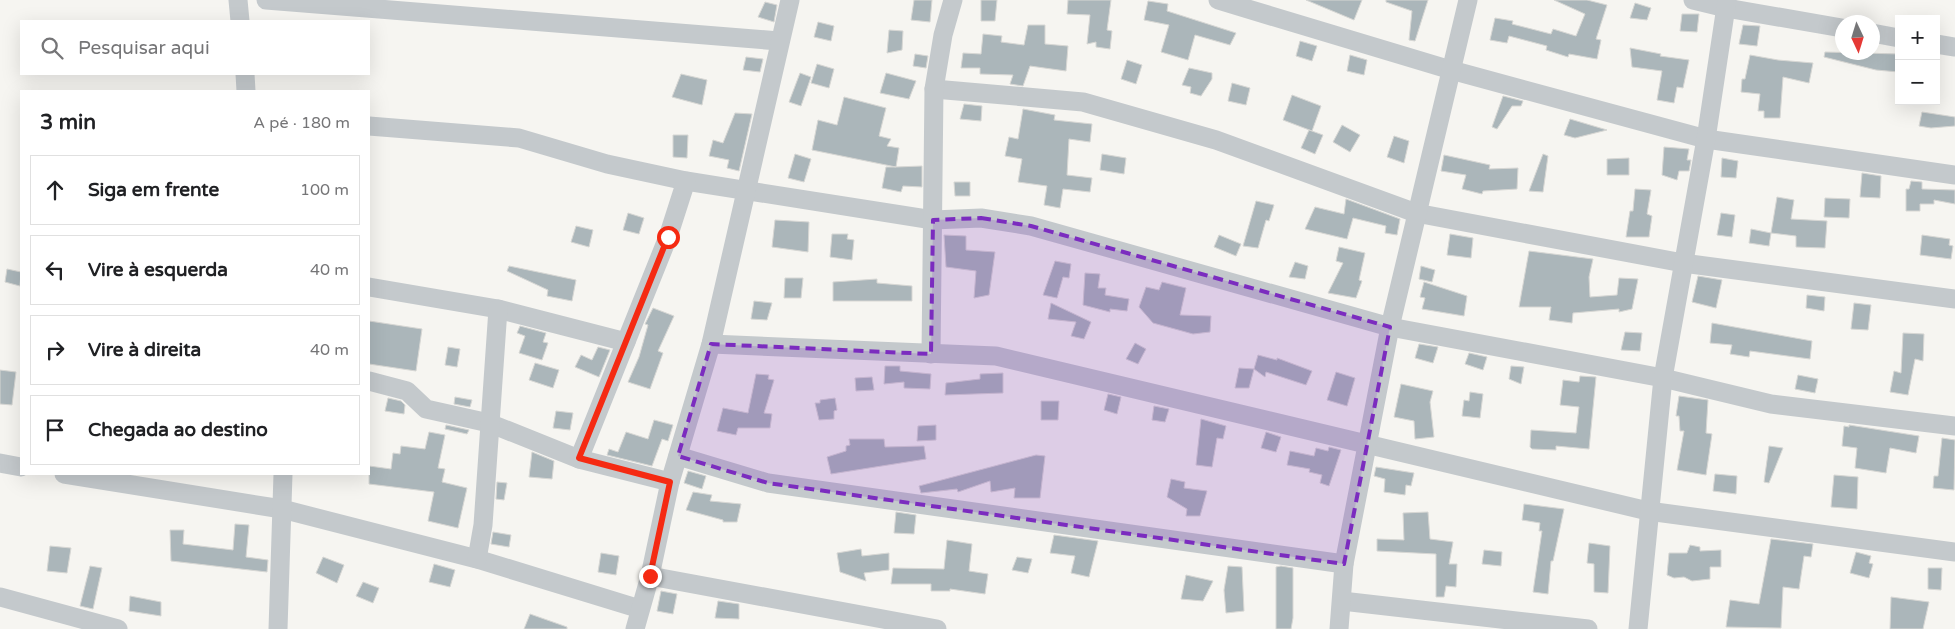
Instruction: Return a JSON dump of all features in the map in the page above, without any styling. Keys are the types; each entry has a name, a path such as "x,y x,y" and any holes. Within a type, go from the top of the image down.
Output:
{"street":[{"path":"238,0 240,20"},
{"path":"266,0 779,41"},
{"path":"635,629 650,576 670,482 710,344 790,0"},
{"path":"930,354 934,89 943,35 953,0"},
{"path":"1218,0 1451,70 1706,139 1955,175"},
{"path":"1339,629 1344,564 1390,327 1468,0"},
{"path":"1693,0 1727,4 1835,27"},
{"path":"1638,629 1662,378 1706,139 1727,4"},
{"path":"1880,34 1895,37"},
{"path":"1940,45 1955,47"},
{"path":"245,75 246,90"},
{"path":"934,89 1083,102 1216,140 1416,213 1684,263 1955,299"},
{"path":"370,126 519,138 608,164 686,182 933,220 981,218 1031,226 1390,327 1662,378 1771,404 1955,426"},
{"path":"579,458 668,237 686,182"},
{"path":"370,287 498,309 626,342"},
{"path":"477,559 483,525 498,309"},
{"path":"710,344 996,356 1648,511 1955,552"},
{"path":"370,381 407,392 426,409 489,423 579,458 670,482"},
{"path":"678,456 768,483 1344,564"},
{"path":"0,464 20,467"},
{"path":"70,475 282,508 477,559 640,609"},
{"path":"278,629 283,475"},
{"path":"650,576 937,629"},
{"path":"0,597 118,629"},
{"path":"1342,601 1588,629"}],"highlighted area":[{"path":"981,218 1031,226 1390,327 1344,564 768,483 678,456 711,344 931,354 933,220"}],"building":[{"path":"914,0 932,0 930,22 911,20"},
{"path":"981,0 997,0 995,21 981,21"},
{"path":"1068,0 1111,0 1107,30 1112,31 1110,49 1096,47 1096,42 1087,44 1090,15 1067,14"},
{"path":"1306,0 1362,0 1354,20"},
{"path":"1386,0 1428,0 1415,41 1409,40 1412,11 1386,2"},
{"path":"1554,0 1587,0 1607,5 1596,39 1601,40 1597,59 1569,54 1568,57 1546,50 1547,46 1509,36 1507,43 1490,40 1495,18 1513,21 1512,24 1551,34 1553,29 1576,36 1585,14"},
{"path":"1148,1 1168,4 1167,11 1236,33 1230,45 1195,35 1188,60 1161,52 1169,25 1144,20"},
{"path":"765,2 777,5 774,22 758,17"},
{"path":"1635,3 1651,8 1647,20 1630,18"},
{"path":"1682,14 1699,14 1697,32 1680,31"},
{"path":"818,22 834,26 831,41 814,37"},
{"path":"1028,25 1045,25 1045,44 1068,46 1066,71 1030,66 1023,86 1010,84 1013,75 980,74 980,68 961,68 963,53 981,54 983,34 1002,36 1001,42 1024,45"},
{"path":"1743,25 1760,26 1757,46 1739,44"},
{"path":"889,30 903,31 902,50 887,53"},
{"path":"1300,41 1317,46 1312,61 1296,56"},
{"path":"1630,48 1661,54 1660,56 1689,60 1683,88 1677,87 1674,103 1657,100 1662,71 1632,67"},
{"path":"1825,52 1835,52 1835,60 1824,57"},
{"path":"1880,53 1895,54 1895,72 1876,70 1836,60 1880,60"},
{"path":"915,54 928,56 926,68 913,66"},
{"path":"1350,55 1367,60 1364,75 1347,71"},
{"path":"1750,55 1813,63 1809,83 1783,77 1780,118 1764,118 1764,111 1758,111 1760,94 1741,92 1742,79 1745,79"},
{"path":"746,57 763,59 760,72 743,70"},
{"path":"1127,60 1142,65 1136,84 1121,79"},
{"path":"817,64 834,69 829,88 811,83"},
{"path":"1189,68 1212,73 1212,79 1201,96 1190,93 1191,87 1182,85"},
{"path":"800,73 811,77 801,106 789,102"},
{"path":"886,73 916,81 909,99 880,93"},
{"path":"681,74 707,80 702,105 672,97"},
{"path":"1232,83 1250,88 1246,105 1228,101"},
{"path":"1292,95 1321,106 1312,131 1283,120"},
{"path":"1503,96 1523,101 1521,106 1512,106 1497,129 1492,127"},
{"path":"844,97 886,108 879,136 891,139 887,146 899,148 896,167 812,150 818,120 837,125"},
{"path":"964,104 982,106 981,121 960,119"},
{"path":"1023,109 1055,115 1054,120 1092,124 1090,142 1069,139 1067,175 1092,178 1090,192 1063,189 1060,208 1044,205 1047,186 1018,182 1022,159 1005,156 1009,137 1018,139"},
{"path":"1922,112 1955,117 1955,126 1931,128 1919,126"},
{"path":"735,113 752,114 739,171 727,168 729,160 709,156 713,140 723,143"},
{"path":"1570,119 1607,130 1575,138 1564,135"},
{"path":"1342,125 1360,135 1350,152 1333,142"},
{"path":"1309,130 1323,135 1315,154 1301,148"},
{"path":"673,135 688,135 687,158 673,157"},
{"path":"1394,136 1409,141 1404,163 1387,157"},
{"path":"1664,147 1689,149 1687,160 1691,160 1689,171 1679,171 1677,180 1662,175"},
{"path":"795,154 811,159 804,182 788,178"},
{"path":"1102,154 1126,158 1124,174 1100,170"},
{"path":"1543,154 1548,156 1543,192 1529,191"},
{"path":"1444,155 1490,165 1489,169 1518,168 1517,189 1483,191 1482,194 1462,189 1466,175 1441,171"},
{"path":"1629,158 1629,175 1607,175 1607,159"},
{"path":"1722,158 1738,161 1736,178 1721,177"},
{"path":"922,166 922,187 903,186 901,192 882,188 886,167"},
{"path":"1862,173 1881,176 1880,198 1860,197"},
{"path":"1911,181 1922,182 1922,189 1955,190 1955,204 1934,200 1934,204 1920,204 1920,211 1906,211 1906,189 1909,189"},
{"path":"954,182 970,182 970,196 955,196"},
{"path":"1635,189 1651,190 1647,214 1652,216 1649,237 1626,237 1630,211 1633,211"},
{"path":"1777,197 1794,200 1791,219 1827,221 1825,248 1796,247 1796,236 1771,233"},
{"path":"1825,198 1850,199 1849,218 1824,217"},
{"path":"1346,199 1400,219 1397,235 1385,233 1386,226 1353,218 1347,239 1305,229 1315,207 1344,214"},
{"path":"1256,201 1274,205 1269,221 1266,220 1258,248 1243,246"},
{"path":"628,213 644,218 639,234 623,230"},
{"path":"1721,213 1735,215 1732,237 1717,235"},
{"path":"775,220 809,222 808,252 772,247"},
{"path":"576,226 593,230 589,247 571,242"},
{"path":"1751,229 1771,233 1769,246 1749,243"},
{"path":"832,234 848,234 847,239 854,240 852,260 830,257"},
{"path":"1450,234 1473,238 1471,258 1447,255"},
{"path":"944,235 966,236 966,250 995,252 989,295 974,298 976,271 946,267"},
{"path":"1219,235 1241,244 1236,256 1214,247"},
{"path":"1922,235 1950,239 1949,245 1953,246 1951,259 1920,255"},
{"path":"1339,247 1365,253 1359,280 1362,281 1356,298 1328,293 1343,263 1336,261"},
{"path":"1529,251 1593,259 1589,277 1590,297 1617,295 1619,278 1638,279 1632,309 1619,312 1619,309 1573,313 1572,323 1549,320 1551,307 1519,307"},
{"path":"1055,261 1071,264 1069,278 1063,277 1057,298 1043,295"},
{"path":"1295,262 1308,266 1305,279 1289,277"},
{"path":"509,266 576,280 572,301 547,296 548,290 507,271"},
{"path":"1421,266 1435,270 1432,282 1419,279"},
{"path":"7,269 20,272 20,286 5,282"},
{"path":"1085,273 1100,274 1098,288 1106,288 1105,295 1129,299 1127,311 1110,309 1110,312 1083,305"},
{"path":"1698,276 1722,280 1716,308 1692,302"},
{"path":"785,278 803,278 801,298 784,298"},
{"path":"877,279 877,283 912,286 912,301 833,301 833,282"},
{"path":"1162,282 1186,288 1180,315 1211,316 1210,332 1193,334 1153,323 1139,307 1146,287 1159,290"},
{"path":"1424,282 1467,296 1464,316 1422,309 1425,298 1420,297"},
{"path":"1807,295 1825,297 1824,311 1806,308"},
{"path":"754,301 772,303 767,320 751,319"},
{"path":"1051,303 1091,322 1084,339 1071,336 1076,322 1048,319"},
{"path":"1854,303 1871,305 1868,330 1851,329"},
{"path":"653,308 674,316 658,351 663,353 650,389 628,382 639,357 648,325 645,324"},
{"path":"370,321 422,329 416,371 370,364"},
{"path":"1712,323 1812,341 1810,359 1750,351 1749,357 1730,354 1732,345 1710,343"},
{"path":"520,326 546,333 543,342 548,343 542,360 519,353 525,336 517,333"},
{"path":"1625,332 1642,333 1640,351 1621,350"},
{"path":"1903,333 1924,334 1923,361 1915,359 1908,395 1890,392 1894,371 1901,373"},
{"path":"1135,343 1146,349 1138,364 1126,359"},
{"path":"1419,344 1438,347 1433,363 1415,358"},
{"path":"448,347 460,349 457,367 445,365"},
{"path":"598,347 610,350 599,377 575,367 581,355 592,360"},
{"path":"1469,353 1487,357 1483,370 1465,364"},
{"path":"1258,355 1277,360 1277,358 1312,371 1306,385 1266,372 1265,377 1254,369"},
{"path":"535,363 559,370 553,388 529,380"},
{"path":"885,366 900,366 900,371 931,374 930,389 904,388 904,382 884,384"},
{"path":"1511,366 1524,367 1521,384 1509,379"},
{"path":"1239,368 1254,369 1249,388 1235,388"},
{"path":"0,370 16,372 12,405 0,404"},
{"path":"1336,372 1355,378 1347,406 1327,400"},
{"path":"1003,373 1003,393 945,395 946,383 980,379 980,374"},
{"path":"756,374 769,375 768,379 774,380 764,413 772,414 770,428 738,428 736,435 717,431 723,408 748,413"},
{"path":"1798,375 1818,379 1815,393 1795,389"},
{"path":"1580,376 1596,377 1589,449 1556,446 1556,450 1532,449 1530,447 1531,430 1576,433 1579,407 1560,405 1563,380 1579,382"},
{"path":"872,377 874,390 856,391 855,378"},
{"path":"1401,384 1433,391 1430,402 1434,437 1415,439 1414,421 1394,417"},
{"path":"1470,392 1483,394 1480,418 1462,416 1464,400 1469,401"},
{"path":"1108,394 1121,397 1117,414 1104,410"},
{"path":"1679,396 1708,400 1706,433 1712,434 1706,475 1677,470 1684,431 1680,431 1679,416 1676,416"},
{"path":"455,397 472,400 470,407 454,404"},
{"path":"388,398 401,401 405,405 404,414 385,411"},
{"path":"835,398 837,410 834,411 834,419 819,420 815,403 820,403 820,400"},
{"path":"1041,401 1059,401 1058,420 1041,420"},
{"path":"1154,406 1169,409 1165,422 1152,420"},
{"path":"556,411 573,413 570,430 553,428"},
{"path":"1201,419 1226,426 1223,439 1217,438 1212,467 1196,465"},
{"path":"654,420 673,425 668,441 662,439 652,466 607,455 609,449 618,452 626,432 648,439"},
{"path":"446,425 469,430 467,434 445,429"},
{"path":"936,425 936,440 917,441 918,426"},
{"path":"1849,425 1919,436 1916,453 1890,448 1886,473 1855,468 1857,448 1842,446 1844,426 1849,427"},
{"path":"429,432 445,435 438,468 445,469 442,482 467,488 458,528 428,521 434,492 369,484 370,466 391,469 393,453 400,454 401,446 425,449"},
{"path":"1266,432 1281,437 1276,452 1261,448"},
{"path":"1942,438 1955,440 1954,490 1933,488 1934,476 1938,476"},
{"path":"849,439 884,439 885,447 924,446 926,459 831,474 827,457 846,451 846,446 850,445"},
{"path":"1769,446 1783,448 1769,483 1764,482"},
{"path":"1329,447 1341,450 1329,486 1320,483 1322,475 1309,472 1310,469 1287,465 1290,451 1314,456 1316,448 1328,451"},
{"path":"532,452 554,461 552,479 529,477"},
{"path":"1036,455 1045,456 1040,498 1014,498 1015,488 991,492 990,481 958,492 957,489 921,493 919,486"},
{"path":"1376,467 1414,473 1411,486 1406,485 1405,495 1384,492 1385,479 1374,476"},
{"path":"688,471 706,476 702,489 684,483"},
{"path":"1715,474 1737,476 1736,494 1713,491"},
{"path":"1834,475 1858,477 1857,509 1831,507"},
{"path":"1171,479 1185,482 1184,488 1207,491 1200,516 1186,516 1187,509 1167,497"},
{"path":"497,482 507,483 504,500 496,499"},
{"path":"693,492 712,495 710,501 741,504 737,522 723,522 723,520 686,510"},
{"path":"1524,504 1564,509 1553,561 1551,561 1548,594 1533,592 1542,531 1539,531 1540,523 1522,520"},
{"path":"896,512 916,515 914,534 894,533"},
{"path":"1428,512 1430,539 1453,542 1449,564 1457,564 1456,587 1446,586 1444,597 1436,597 1436,554 1377,551 1377,539 1404,540 1403,513"},
{"path":"235,524 249,525 246,557 268,560 267,572 171,561 170,530 184,530 183,544 233,550"},
{"path":"493,532 511,535 509,547 491,544"},
{"path":"1054,535 1098,541 1089,577 1071,573 1075,556 1050,553"},
{"path":"1771,539 1813,544 1811,557 1804,556 1799,589 1783,587 1781,628 1726,627 1730,600 1759,604"},
{"path":"947,540 972,544 969,571 988,574 985,594 950,589 950,591 931,591 931,584 891,584 893,568 944,569"},
{"path":"1589,543 1610,546 1608,593 1594,592 1594,564 1587,563"},
{"path":"1690,545 1700,547 1700,551 1721,550 1721,567 1710,567 1710,579 1692,581 1684,577 1674,578 1667,575 1669,553 1687,553"},
{"path":"50,546 71,548 67,573 47,571"},
{"path":"861,549 862,556 889,553 889,570 864,573 866,581 840,572 837,553"},
{"path":"1484,550 1502,552 1501,566 1482,564"},
{"path":"1856,552 1871,556 1869,563 1873,564 1869,578 1850,573"},
{"path":"601,553 619,556 616,575 598,572"},
{"path":"323,557 344,565 337,583 316,573"},
{"path":"1017,557 1032,559 1028,573 1012,570"},
{"path":"434,564 455,570 450,587 429,582"},
{"path":"90,566 102,568 93,609 80,606"},
{"path":"1228,566 1242,567 1244,611 1226,613 1224,590"},
{"path":"1276,567 1293,568 1293,618 1291,629 1276,629"},
{"path":"1928,568 1942,568 1941,590 1928,589"},
{"path":"1186,575 1213,581 1203,601 1181,599"},
{"path":"363,582 379,588 373,603 356,596"},
{"path":"661,591 677,594 673,614 657,611"},
{"path":"130,596 161,602 161,616 129,611"},
{"path":"1891,597 1929,602 1923,629 1890,629"},
{"path":"718,601 739,604 739,619 715,618"},
{"path":"530,614 567,627 567,629 524,629"}],"route":[{"path":"650,576 670,482 579,458 668,237"}]}
